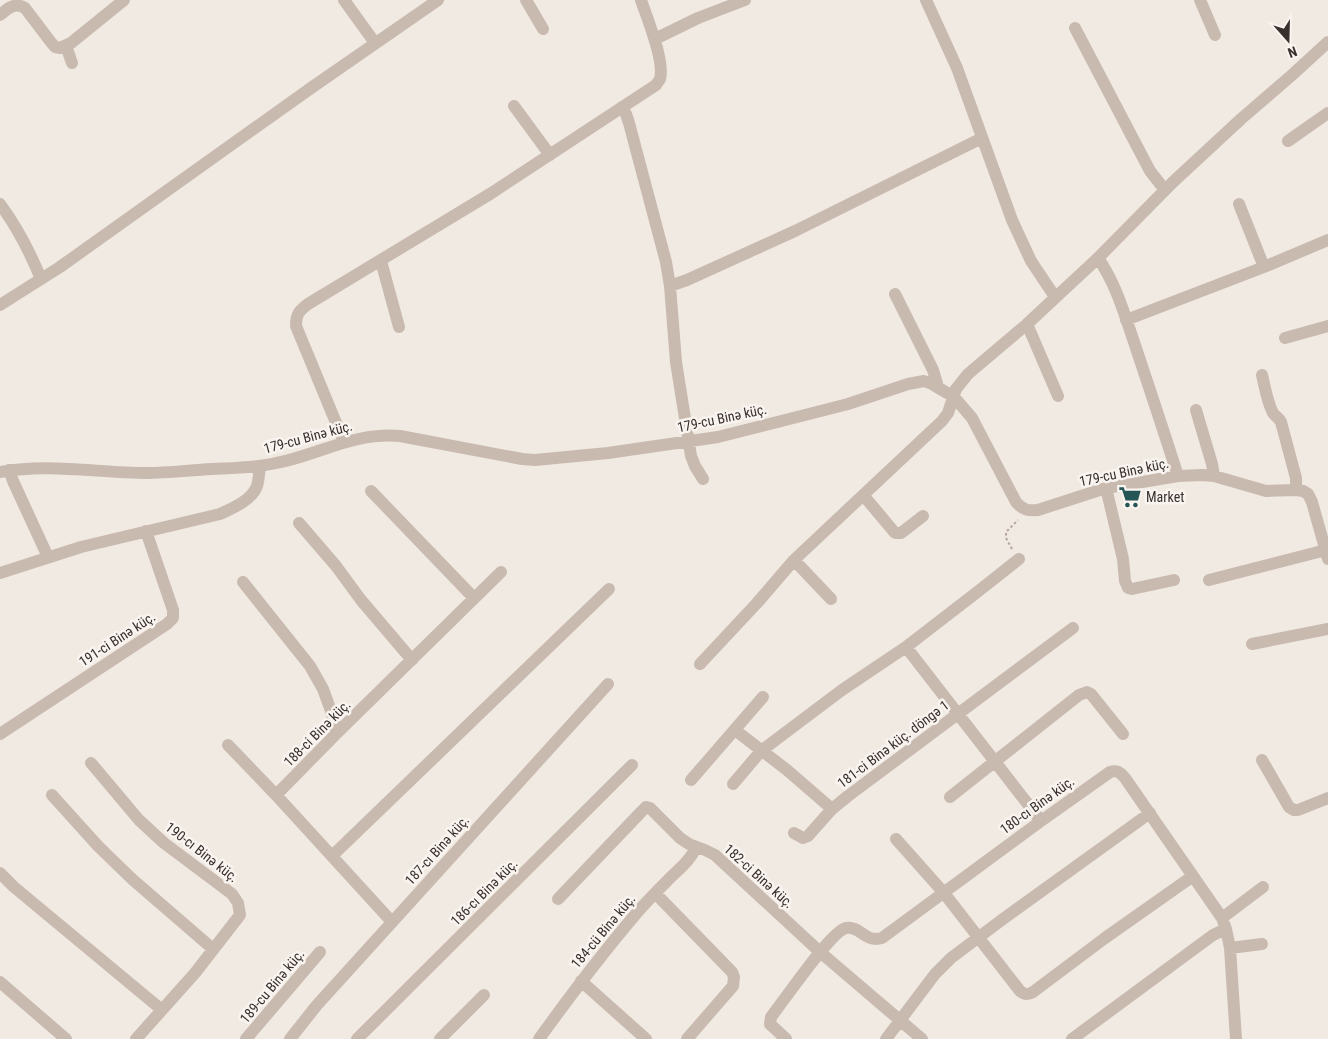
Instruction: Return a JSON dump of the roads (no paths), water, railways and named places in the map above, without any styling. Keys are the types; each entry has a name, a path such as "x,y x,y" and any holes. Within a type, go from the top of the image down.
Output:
{"street":[{"path":"1,11 12,6 21,5 55,47 60,48 66,46 124,0"},
{"path":"344,0 375,42"},
{"path":"0,305 60,267 375,42 438,0"},
{"path":"526,0 543,29"},
{"path":"344,442 296,326 296,318 300,310 490,194 656,85 660,80 660,61 655,39 641,0"},
{"path":"655,39 698,18 745,0"},
{"path":"926,0 956,68 1012,220 1030,261 1055,297"},
{"path":"1200,0 1216,35"},
{"path":"1075,28 1150,171 1165,190"},
{"path":"700,664 751,610 794,560 942,421 948,413 956,389 968,374 1098,258 1165,190 1328,42"},
{"path":"66,46 72,63"},
{"path":"514,106 550,155"},
{"path":"622,107 629,123 666,262 670,286 676,362 691,456 703,479"},
{"path":"1288,141 1328,113"},
{"path":"670,286 795,230 982,138"},
{"path":"0,204 22,236 41,279"},
{"path":"1239,204 1264,267"},
{"path":"1126,320 1264,267 1328,240"},
{"path":"1098,258 1115,288 1178,476"},
{"path":"381,261 399,327"},
{"path":"895,294 933,370 938,387"},
{"path":"1026,324 1058,396"},
{"path":"1285,338 1328,326"},
{"path":"1209,580 1327,555 1312,502 1308,494 1296,490 1296,478 1281,422 1274,415 1262,375"},
{"name":"179-cu Binə küç.","path":"4,471 39,468 147,473 260,466 294,459 344,442 387,435 522,459 535,460 608,453 718,437 848,404 908,384 924,382 938,387 954,397 972,418 1016,502 1021,508 1030,511 1106,488 1178,476 1214,476 1266,491 1296,490"},
{"path":"1196,410 1214,476"},
{"path":"0,574 82,547 220,514 247,499 254,491 258,485 260,466"},
{"path":"4,471 12,481 48,557"},
{"path":"1106,488 1128,588 1132,589 1174,580"},
{"path":"371,491 474,598"},
{"path":"864,496 895,533 901,533 923,516"},
{"path":"299,523 336,566 375,618 412,660"},
{"name":"191-ci Binə küç.","path":"0,734 167,624 173,618 173,610 146,531"},
{"path":"733,784 761,751 836,695 906,647 1019,559"},
{"path":"794,560 831,599"},
{"name":"188-ci Binə küç.","path":"276,795 501,572"},
{"path":"243,582 310,666 323,689 337,733"},
{"path":"332,856 609,589"},
{"name":"181-ci Binə küç. döngə 1","path":"794,833 803,838 808,836 832,809 848,796 1073,628"},
{"path":"1252,644 1328,629"},
{"path":"906,647 1041,821"},
{"name":"187-cı Binə küç.","path":"290,1039 317,1005 608,684"},
{"path":"950,797 1079,695 1087,692 1091,694 1123,734"},
{"path":"691,780 763,697"},
{"path":"735,730 787,770 832,809"},
{"path":"228,746 276,795 392,922"},
{"path":"1262,760 1289,807 1294,810 1328,798"},
{"name":"190-cı Binə küç.","path":"91,763 139,820 158,838 232,894 238,903 240,915 195,973 136,1039"},
{"name":"186-cı Binə küç.","path":"357,1039 632,765"},
{"name":"180-cı Binə küç.","path":"786,1039 770,1024 771,1017 820,952 837,933 847,928 853,928 871,940 882,938 1041,821 1110,772 1115,771 1122,774 1150,813 1218,911 1224,924 1230,948 1236,1039"},
{"path":"52,795 98,846 132,879 213,949"},
{"name":"182-ci Binə küç.","path":"558,899 646,807 650,808 680,838 715,855 820,952 922,1039"},
{"path":"886,1039 943,966 979,937 1150,813"},
{"path":"896,839 944,893 1024,994 1033,992 1153,903 1193,876"},
{"name":"184-cü Binə küç.","path":"539,1039 581,981 636,914 688,860 696,847"},
{"path":"0,873 162,1010"},
{"path":"1072,1039 1213,936 1263,887"},
{"path":"655,893 732,972 734,977 733,986 687,1039"},
{"path":"1230,948 1262,944"},
{"name":"189-cu Binə küç.","path":"246,1039 320,952"},
{"path":"581,981 646,1039"},
{"path":"0,982 66,1039"},
{"path":"440,1039 484,995"}],"place":[{"name":"Market","path":"1130,497"}]}
